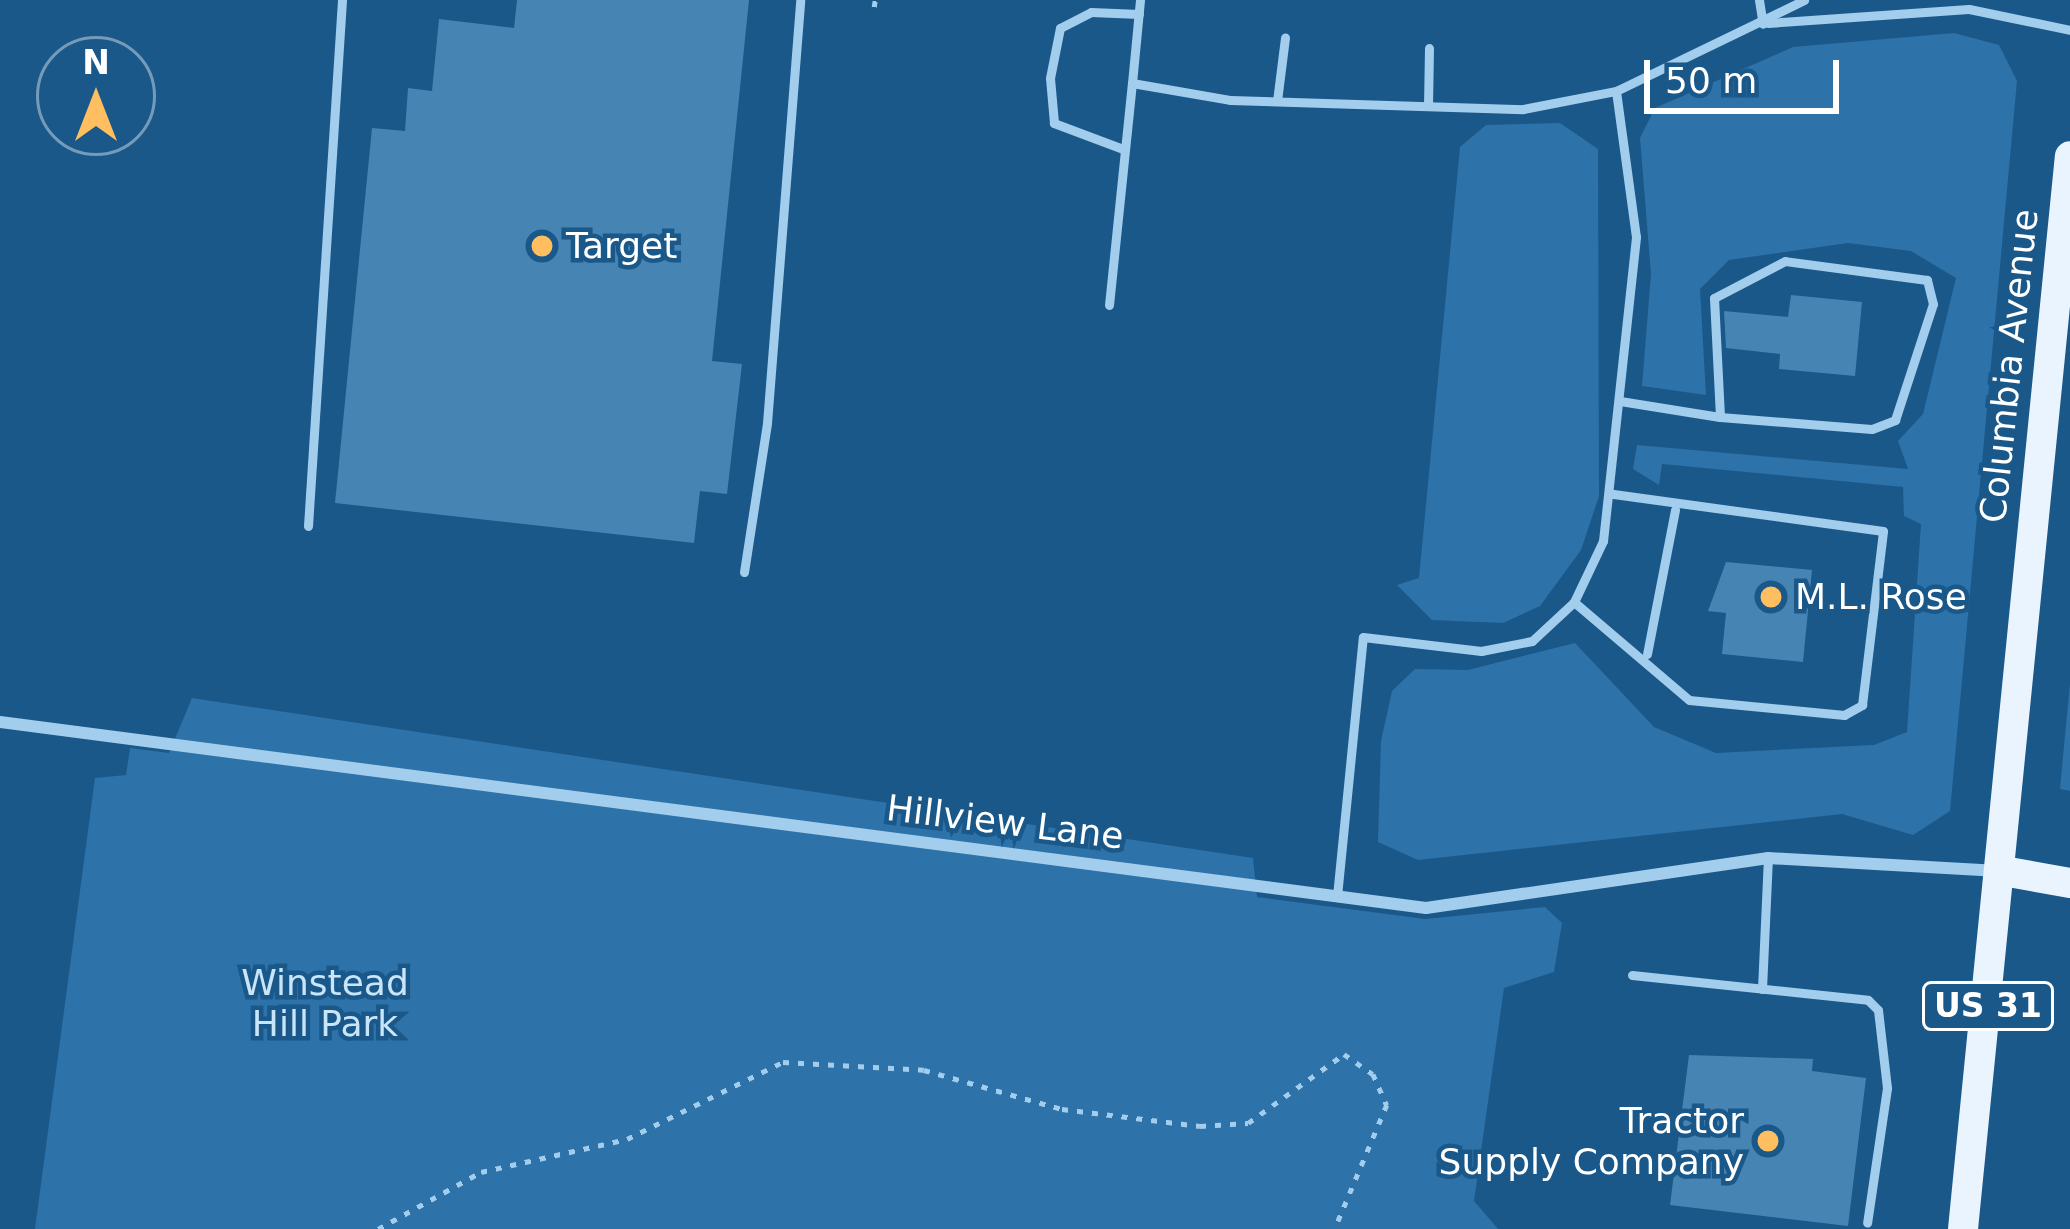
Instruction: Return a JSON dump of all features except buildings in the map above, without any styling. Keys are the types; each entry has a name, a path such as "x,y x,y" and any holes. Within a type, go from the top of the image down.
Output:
{"main road":[{"name":"Columbia Avenue","path":"2003,871 2064,295 2070,156"},
{"path":"2003,871 2070,883"},
{"name":"US 31","path":"1963,1229 2003,871"}],"street":[{"name":"Hillview Lane","path":"0,722 1431,908 1768,858 2003,871"}],"lane":[{"path":"308,526 342,0"},
{"path":"744,572 767,423 800,0"},
{"path":"1109,305 1140,0"},
{"path":"1759,0 1763,23"},
{"path":"1132,83 1277,101 1523,109 1616,91 1804,0"},
{"path":"1763,23 1926,8 2027,14 2070,30"},
{"path":"1124,149 1054,123 1050,78 1060,28 1091,12 1138,14"},
{"path":"1277,101 1285,38"},
{"path":"1428,106 1429,48"},
{"path":"1337,896 1363,637 1480,650 1532,640 1574,602 1612,494 1636,237 1616,91"},
{"path":"1621,401 1720,417 1872,429 1895,420 1933,304 1927,280 1784,261 1714,298 1720,417"},
{"path":"1574,602 1647,654 1689,700 1844,715 1862,705 1883,531 1675,510 1612,494"},
{"path":"1647,654 1675,510"},
{"path":"1762,989 1768,858"},
{"path":"1632,975 1868,1000 1878,1010 1887,1088 1867,1223"}],"path":[{"path":"378,1229 481,1172 627,1139 783,1062 924,1070 1062,1108 1200,1126 1248,1123 1344,1054 1373,1074 1387,1105 1335,1229"}],"green space":[{"path":"1954,33 1999,45 2017,81 1950,811 1913,835 1842,814 1418,860 1378,842 1381,741 1392,691 1415,669 1468,670 1575,643 1654,727 1716,753 1874,745 1907,732 1921,524 1904,516 1903,487 1662,464 1659,485 1633,469 1637,445 1908,469 1898,441 1923,414 1956,278 1911,251 1848,243 1729,260 1700,289 1706,395 1642,386 1651,274 1640,138 1655,108 1793,47"},
{"path":"1560,123 1598,149 1599,496 1581,550 1540,606 1503,623 1432,620 1397,585 1419,578 1460,147 1486,125"},
{"path":"2070,683 2070,791 2060,789"},
{"name":"Winstead Hill Park","path":"192,698 1253,858 1257,897 1425,919 1545,907 1562,923 1554,972 1504,988 1474,1201 1498,1229 35,1229 95,778 126,775 130,748 169,753"}],"place":[{"name":"Target","path":"542,246"},
{"name":"M.L. Rose","path":"1771,597"},
{"name":"Tractor Supply Company","path":"1768,1141"}]}
